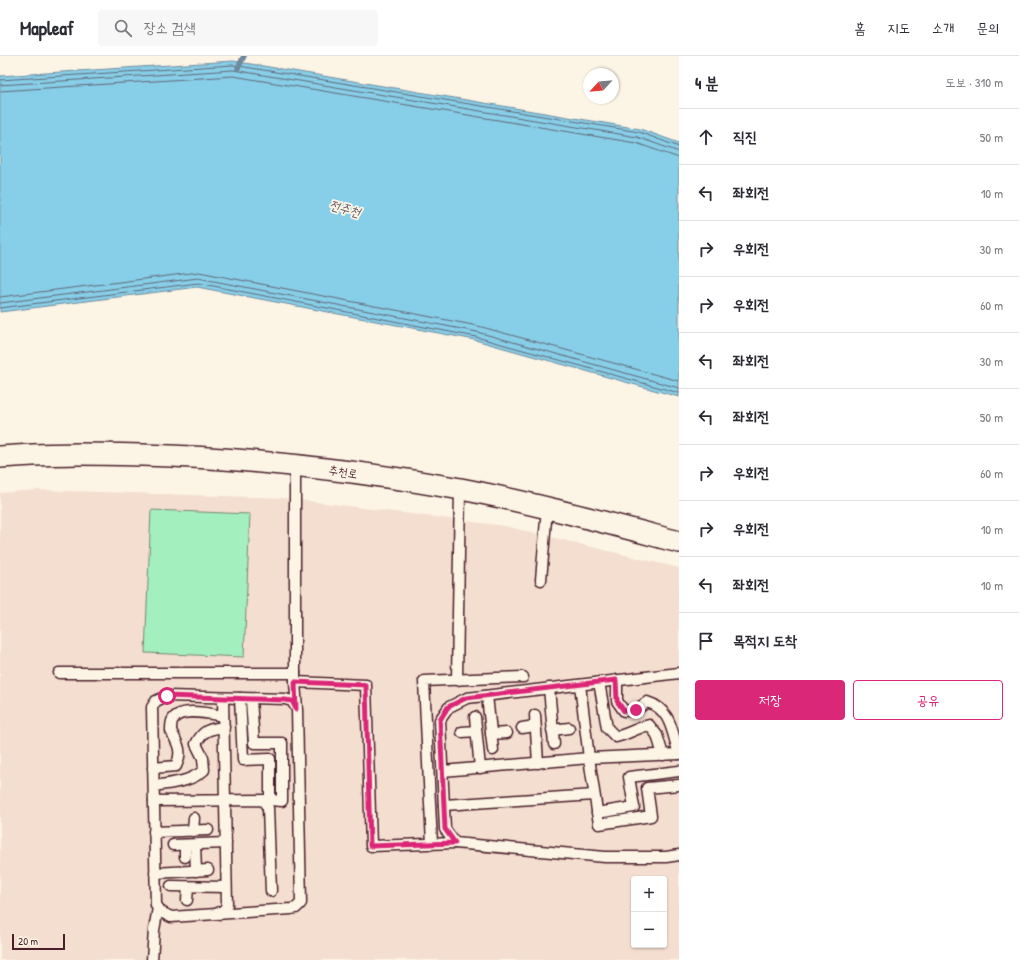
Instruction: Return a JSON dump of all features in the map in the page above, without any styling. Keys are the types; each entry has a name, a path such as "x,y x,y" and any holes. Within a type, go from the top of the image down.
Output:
{"street":[{"name":"추천로","path":"0,457 27,455 102,454 185,456 295,464 460,489 547,508 679,542"}],"lane":[{"path":"158,908 171,917 291,909 296,908 301,903 295,678 295,464"},
{"path":"457,680 460,489"},
{"path":"541,580 547,508"},
{"path":"60,673 295,678 366,685 370,846 455,843 605,856 679,856"},
{"path":"455,843 445,829 440,720 448,707 466,698 679,673"},
{"path":"432,844 424,681 523,678"},
{"path":"443,771 589,758 679,754 669,719 657,705 646,702 636,710 624,711 617,701 616,680"},
{"path":"598,682 607,728 616,737 628,734 639,727 649,725 657,735 662,755"},
{"path":"580,685 599,824 651,816 647,788 679,785"},
{"path":"549,688 554,744"},
{"path":"152,960 154,930 158,908 156,905 155,873 152,707 156,701 167,696 285,700 292,701 296,709"},
{"path":"487,696 493,750"},
{"path":"218,914 224,910 226,905 223,698"},
{"path":"240,698 243,760 270,759 267,800 271,892"},
{"path":"154,801 282,801 282,743 254,743 252,698"},
{"path":"153,768 176,766 180,758 179,746 171,731 172,721 180,714 195,712 223,716"},
{"path":"535,715 538,763"},
{"path":"475,717 480,768"},
{"path":"522,728 536,726"},
{"path":"154,786 183,781 197,776 204,770 203,758 196,744 201,734 212,728 224,727"},
{"path":"552,730 568,728"},
{"path":"462,732 476,731"},
{"path":"491,734 507,733"},
{"path":"597,813 634,807 629,777 679,771"},
{"path":"444,805 594,795"},
{"path":"193,831 194,818"},
{"path":"154,832 208,830"},
{"path":"173,846 226,843"},
{"path":"185,857 190,845"},
{"path":"190,845 196,871"},
{"path":"155,873 208,870"},
{"path":"171,886 226,887"},
{"path":"187,900 188,887"}],"shaded area":[{"path":"36,490 285,498 505,526 679,568 679,960 0,960 0,493"}],"green space":[{"path":"151,510 250,514 244,657 145,653"}],"water":[{"name":"전주천","path":"233,61 640,129 679,143 679,397 475,340 197,287 0,312 0,76"}],"waterway":[{"path":"238,68 244,56"}],"route":[{"path":"167,696 285,700 292,701 296,709 295,682 366,685 370,846 455,843 445,829 440,720 448,707 466,698 616,680 617,701 624,711 636,710"}]}
